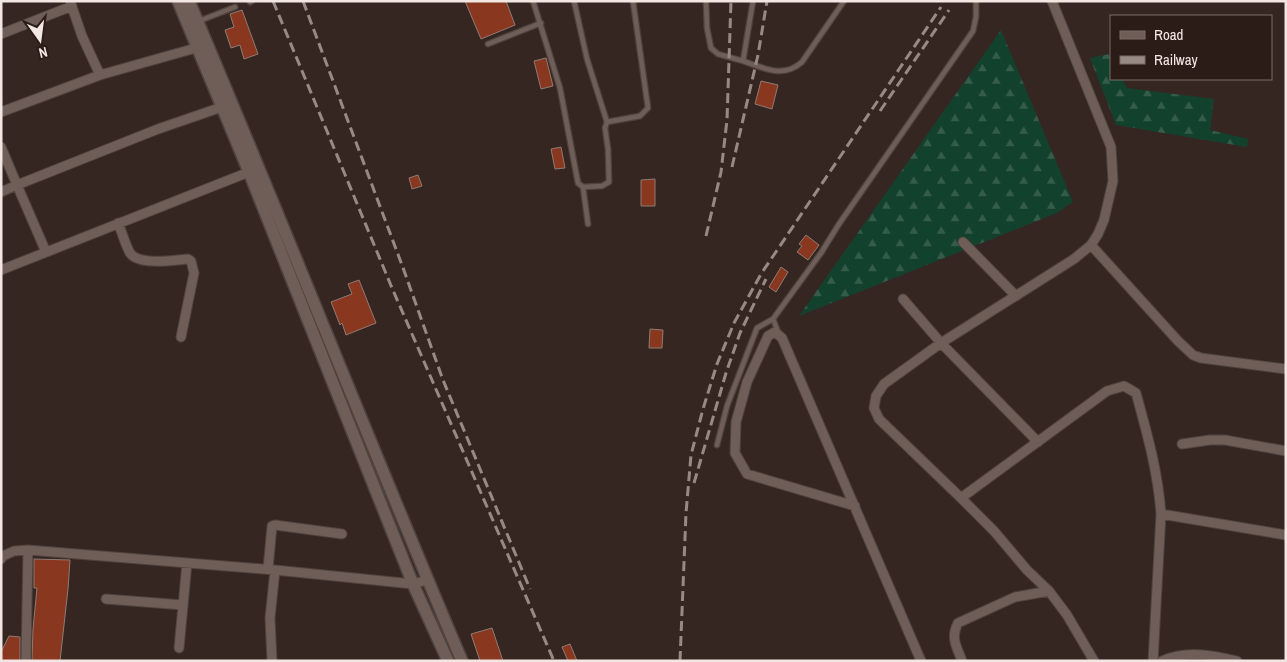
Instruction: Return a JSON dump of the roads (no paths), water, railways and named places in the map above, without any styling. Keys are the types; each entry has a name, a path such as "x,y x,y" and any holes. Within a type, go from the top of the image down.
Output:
{"street":[{"path":"178,1 203,46 462,661"},
{"path":"189,1 198,21 203,46 222,107 413,584 448,661"},
{"path":"1052,1 1112,147 1113,180 1104,220 1098,234 1091,245 1074,259 941,343 884,384 876,396 874,408 879,419 994,531 1027,570 1049,591 1067,616 1094,661"},
{"path":"1,34 71,4 82,36 100,75"},
{"path":"1,112 100,75 203,46"},
{"path":"1,192 158,129 222,107"},
{"path":"1,147 46,252"},
{"path":"1,270 248,172"},
{"path":"118,223 130,253 136,259 145,261 188,259 191,261 194,273 181,337"},
{"path":"963,242 1016,296"},
{"path":"1091,245 1193,355 1201,358 1286,369"},
{"path":"903,299 941,343 1038,442"},
{"path":"855,506 747,474 735,453 736,422 747,382 768,336 776,332 782,338 855,506 921,661"},
{"path":"961,498 1107,391 1124,386 1136,393 1152,448 1160,496 1161,514 1153,661"},
{"path":"1182,444 1225,440 1286,451"},
{"path":"1161,514 1286,535"},
{"path":"272,661 270,618 272,526 342,534"},
{"path":"1,559 3,556 14,551 28,550 413,584 427,580"},
{"path":"26,661 28,550"},
{"path":"179,648 186,563"},
{"path":"962,661 954,641 954,631 958,624 1015,598 1049,591"},
{"path":"106,599 183,606"},
{"path":"1162,661 1172,656 1208,654 1237,661"}],"lane":[{"path":"533,1 560,88 578,184 583,187 602,186 608,182 608,149 605,128 607,122 587,59 574,1"},
{"path":"607,122 640,116 648,108 633,1"},
{"path":"706,1 710,48 718,54 765,69 785,72 794,69 811,50 844,1"},
{"path":"742,61 753,1"},
{"path":"717,445 727,406 757,328 773,319 973,31 976,17 976,1"},
{"path":"198,21 235,7"},
{"path":"488,44 541,23"},
{"path":"583,187 588,224"},
{"path":"773,319 777,329 776,332"}],"railway":[{"path":"273,1 392,288 554,661"},
{"path":"303,1 443,380 530,589"},
{"path":"706,236 721,172 727,120 731,1"},
{"path":"732,167 758,55 767,1"},
{"path":"680,661 686,513 691,455 717,364 734,323 761,274 941,7"},
{"path":"880,111 949,10"},
{"path":"694,483 726,373 740,333 766,279"}]}
